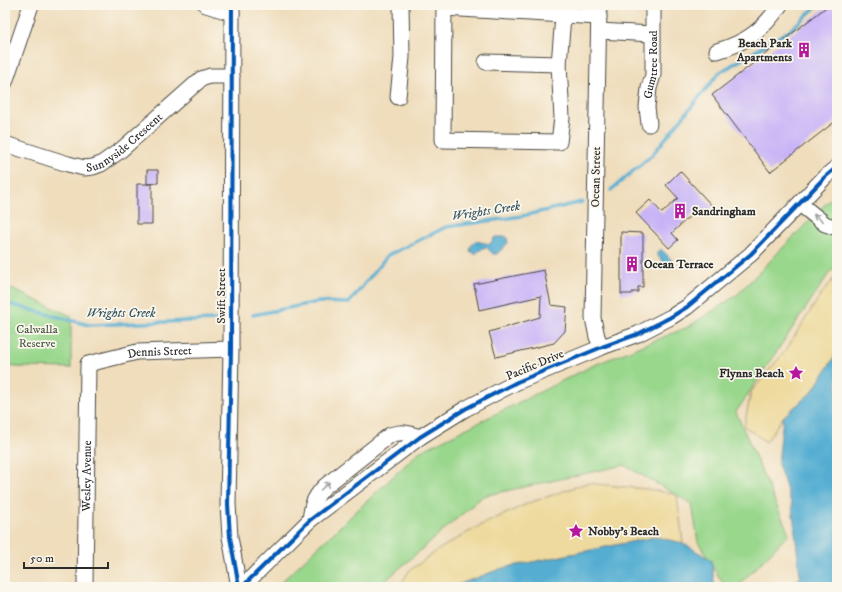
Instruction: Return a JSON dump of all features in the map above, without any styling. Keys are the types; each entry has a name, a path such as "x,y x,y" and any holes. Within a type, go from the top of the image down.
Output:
{"street":[{"path":"5,82 31,5"},
{"path":"206,5 232,9"},
{"path":"398,97 402,57 401,5"},
{"name":"Gumtree Road","path":"649,124 647,107 649,88 653,75 652,34 654,5"},
{"path":"717,51 734,46 755,33 771,19 780,5"},
{"path":"564,10 559,64 562,118 559,142 443,140 444,7 564,10 599,18 652,34"},
{"name":"Swift Street","path":"232,9 231,349 228,504 230,537 241,587"},
{"name":"Ocean Street","path":"599,18 593,318 597,337 602,347"},
{"path":"486,62 559,64"},
{"name":"Sunnyside Crescent","path":"5,144 68,164 84,168 93,167 101,164 121,150 201,79 210,76 232,76"},
{"name":"Pacific Drive","path":"241,587 310,520 315,496 324,487 390,435 406,432 420,437 465,409 517,382 638,334 671,318 687,307 751,254 837,167"},
{"path":"800,204 825,224 837,228"},
{"name":"Dennis Street","path":"88,364 137,352 231,349"},
{"name":"Wesley Avenue","path":"85,587 88,364"}],"green space":[{"path":"837,192 837,267 830,272 736,412 789,534 737,587 725,587 698,542 692,504 624,465 483,496 378,587 276,587 419,452 592,366 688,327 737,295"},
{"name":"Calwalla Reserve","path":"5,286 71,316 71,368 16,367 5,365"}],"sand":[{"name":"Flynns Beach","path":"837,275 837,353 812,392 783,417 766,442 744,426 751,392 786,350 821,294"},
{"name":"Nobby's Beach","path":"587,483 655,490 677,495 683,543 655,537 503,568 452,587 399,587 409,571 441,548 479,526 529,503"}],"water":[{"path":"495,237 507,237 508,243 497,254 493,254 486,247 475,254 470,251 471,246 475,241 490,244"},
{"path":"661,249 672,260 667,266 656,254"},
{"path":"837,353 837,587 792,587 800,576 792,505 778,464 783,417 812,392"},
{"path":"655,537 683,543 711,560 715,587 452,587 503,568"}],"building":[{"name":"Beach Park Apartments","path":"829,5 837,5 837,120 770,172 712,95"},
{"path":"147,170 158,170 158,183 147,184"},
{"name":"Sandringham","path":"680,171 713,207 704,216 697,209 672,233 678,240 669,248 636,213 650,200 662,213 678,198 666,185"},
{"path":"137,184 152,184 152,224 137,224"},
{"name":"Ocean Terrace","path":"621,232 643,233 643,287 638,287 638,292 632,292 632,294 621,294"},
{"path":"544,270 551,305 567,307 565,331 554,343 496,357 489,332 540,317 541,296 479,310 474,284"}],"waterway":[{"name":"Wrights Creek","path":"611,190 652,155 719,73 790,30 818,5"},
{"name":"Wrights Creek","path":"253,315 318,302 349,303 387,256 446,227 522,216 582,202"},
{"name":"Wrights Creek","path":"5,303 89,325 216,320"}],"cycle path":[{"path":"232,5 231,349 228,504 230,537 239,587"},
{"path":"242,587 310,520 420,437 465,409 517,382 638,334 687,307 751,254 825,177 837,167"}],"place":[{"name":"Beach Park Apartments","path":"804,50"},
{"name":"Sandringham","path":"680,211"},
{"name":"Ocean Terrace","path":"632,264"},
{"name":"Flynns Beach","path":"796,373"},
{"name":"Nobby's Beach","path":"576,531"}]}
